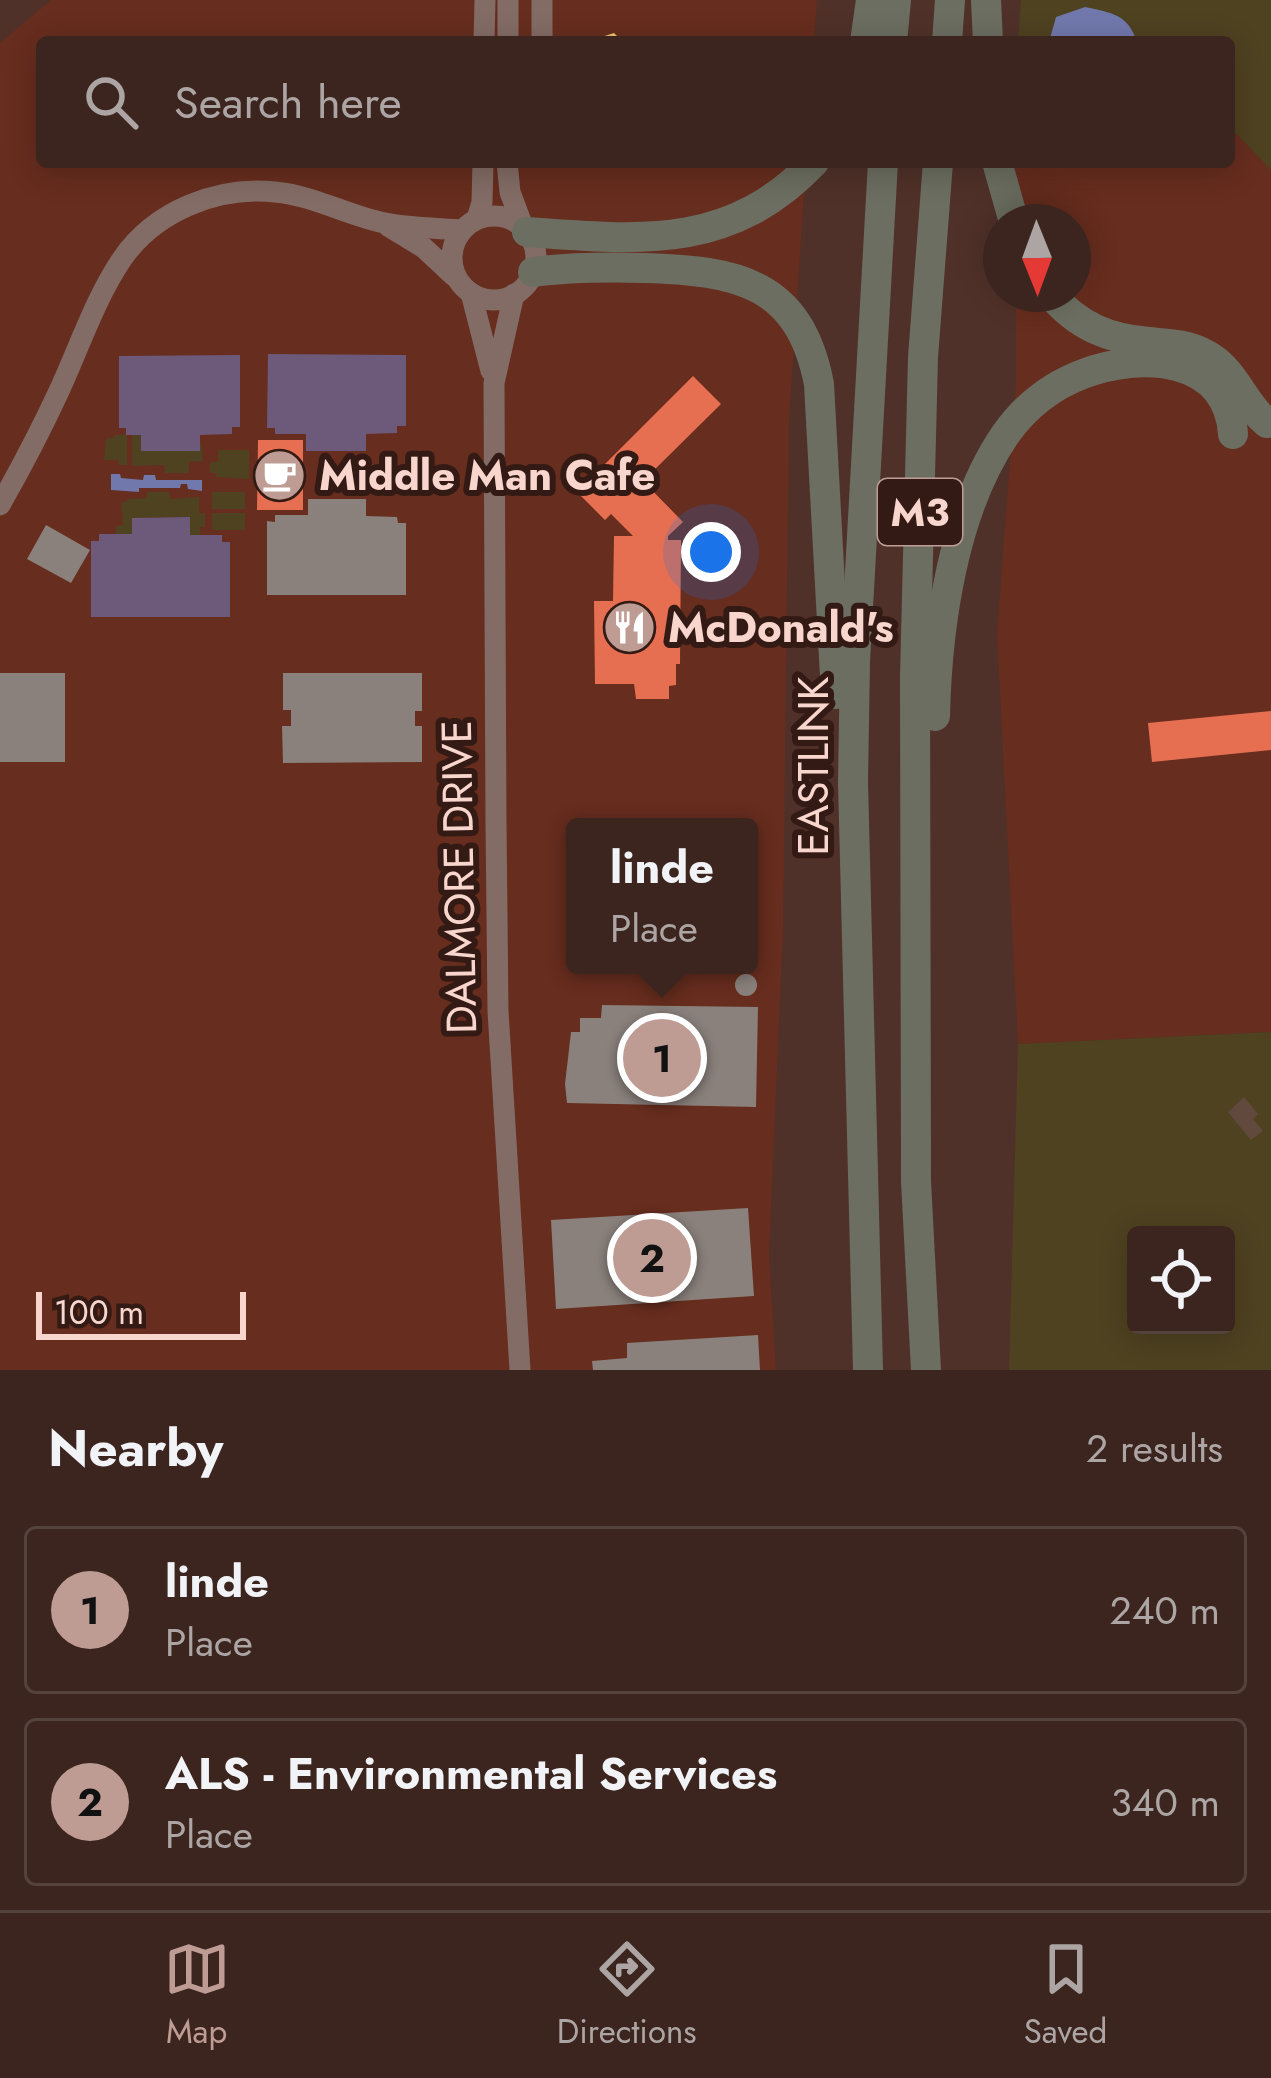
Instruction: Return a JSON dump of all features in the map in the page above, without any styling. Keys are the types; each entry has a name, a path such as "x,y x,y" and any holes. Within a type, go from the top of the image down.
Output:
{"highway":[{"path":"866,36 872,0"},
{"path":"893,36 896,0"},
{"path":"947,36 950,0"},
{"path":"986,0 988,36"},
{"path":"525,230 644,237 693,233 772,201 808,168"},
{"name":"EASTLINK","path":"868,1370 853,782 855,661 883,168"},
{"name":"M3","path":"926,1370 916,1181 915,676 923,357 938,168"},
{"path":"999,168 1009,204"},
{"path":"523,283 595,266 702,270 750,284 788,311 798,326 819,384 836,695 853,782"},
{"path":"1067,312 1101,333 1176,344 1210,356 1226,369 1267,423"},
{"path":"914,863 931,818 936,674 945,604 976,491 1013,424 1042,397 1085,373 1112,366 1171,364 1210,381 1225,398 1233,434"}],"street":[{"path":"542,0 542,36"},
{"path":"484,6 508,6"},
{"path":"466,287 452,261 453,250 482,202 483,168"},
{"path":"0,506 114,272 128,250 151,229 197,202 242,191 290,194 383,223 424,248 466,287 492,299 523,283 535,251 510,192 508,168"},
{"path":"383,223 470,225 501,217 525,230"},
{"name":"DALMORE DRIVE","path":"494,383 523,283"},
{"name":"DALMORE DRIVE","path":"466,287 494,383 498,1011 520,1370"}],"shaded area":[{"path":"51,0 817,0 814,36 36,36 36,168 806,168 789,421 783,929 769,1255 776,1370 0,1370 0,43"},
{"path":"1021,0 1271,0 1271,170 1235,132 1235,36 1018,36"},
{"path":"1235,132 1271,170 1271,1032 1018,1044 997,634 1016,381 1016,312 1091,312 1091,204 1015,204 1015,168 1235,168"},
{"path":"127,435 127,465 104,460 106,438"},
{"path":"132,435 141,435 142,451 199,451 202,444 203,461 189,462 189,473 165,473 164,465 132,466"},
{"path":"218,450 249,450 249,479 210,473 210,462 218,462"},
{"path":"147,492 169,492 170,499 199,497 199,513 205,513 200,535 190,535 189,517 132,518 132,534 116,534 116,526 123,525 121,502 146,498"},
{"path":"212,492 245,492 245,509 212,509"},
{"path":"212,513 245,513 245,530 212,530"},
{"path":"1271,1032 1271,1370 1009,1370 1018,1044"}],"water":[{"path":"1085,7 1111,13 1124,20 1134,36 1051,36 1056,17"},
{"path":"111,474 143,480 144,475 155,475 156,480 202,480 202,491 188,489 187,484 139,488 139,492 111,490"}],"building: Shops":[{"path":"693,376 721,404 643,481 683,522 668,536 668,540 681,540 680,664 676,664 676,685 669,686 669,699 636,699 634,684 595,684 594,601 613,601 614,536 633,536 611,514 605,520 577,492"},
{"name":"Middle Man Cafe","path":"258,440 303,440 303,510 257,510"},
{"path":"1271,711 1271,750 1152,762 1148,723"}],"building: Offices":[{"path":"268,354 406,355 406,426 397,426 397,433 366,434 366,451 306,451 306,434 275,434 275,428 267,428"},
{"path":"240,355 240,427 232,427 232,434 200,435 200,451 141,451 141,435 126,435 126,428 119,428 119,356"},
{"path":"190,517 190,535 222,535 222,542 230,542 230,617 91,617 91,541 99,541 99,534 132,534 132,518"}],"building: Industry":[{"path":"308,499 366,499 366,516 397,517 398,523 406,523 406,595 267,595 267,521 275,522 275,515 308,515"},
{"path":"46,525 90,550 71,583 27,559"},
{"path":"0,673 65,673 65,762 0,762"},
{"path":"283,673 422,673 422,711 415,711 415,726 422,726 422,762 283,763 282,726 291,726 291,710 283,710"},
{"path":"746,974 757,985 746,996 735,985"},
{"path":"602,1005 758,1007 756,1107 567,1103 571,1032 580,1032 580,1018 601,1018"},
{"path":"748,1208 754,1296 556,1309 551,1220"},
{"path":"758,1335 760,1370 593,1370 592,1361 627,1358 627,1343"}],"building: Other":[{"path":"1244,1097 1258,1114 1253,1119 1263,1131 1251,1140 1228,1112"}],"place":[{"name":"Middle Man Cafe","path":"280,475"},
{"name":"McDonald's","path":"629,627"},
{"name":"linde","path":"662,1058"},
{"name":"ALS - Environmental Services","path":"652,1258"}]}
